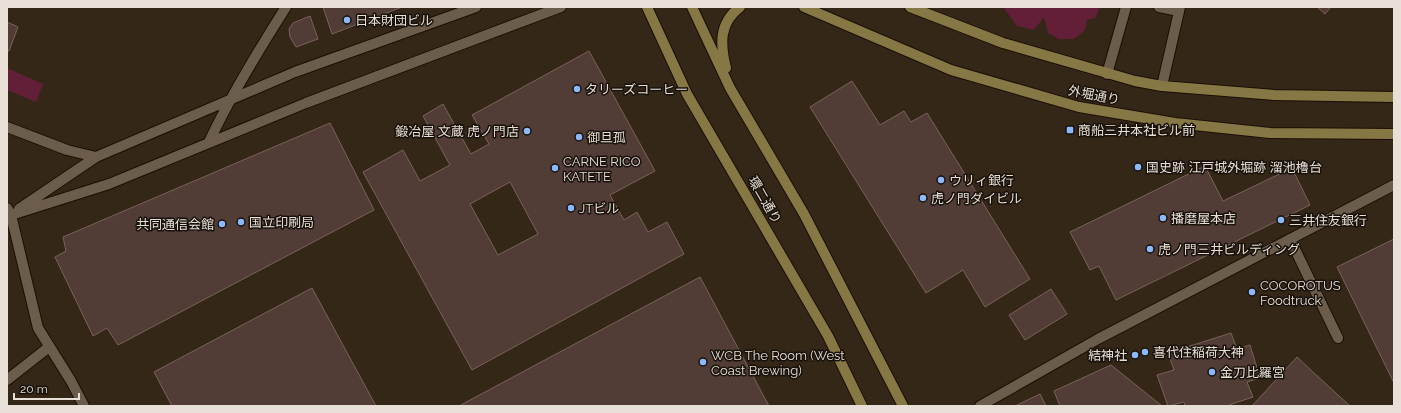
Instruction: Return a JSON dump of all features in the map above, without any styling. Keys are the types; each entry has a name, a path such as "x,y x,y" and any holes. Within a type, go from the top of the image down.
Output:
{"main road":[{"name":"環二通り","path":"647,7 687,94 828,336 862,406"},
{"name":"環二通り","path":"692,7 730,88 804,214 903,406"},
{"path":"730,88 721,49 724,29 730,14 740,7"},
{"name":"外堀通り","path":"804,7 951,70 1079,107 1175,123 1270,133 1394,134"},
{"name":"外堀通り","path":"910,7 1003,43 1107,74 1162,86 1274,95 1394,97"}],"street":[{"path":"209,142 228,102 286,7"},
{"path":"9,211 96,157 228,102 295,72 476,7"},
{"path":"9,211 109,184 306,103 561,7"},
{"path":"1107,74 1126,7"},
{"path":"1159,7 1180,9 1162,86"},
{"path":"7,126 67,150 96,157"},
{"path":"980,406 1098,339 1394,185"},
{"path":"9,211 38,328 71,381 84,406"},
{"path":"1290,239 1338,338"},
{"path":"7,380 49,347"}],"shaded area":[{"path":"1003,7 1100,7 1095,18 1087,20 1085,30 1074,39 1059,39 1048,33 1044,17 1034,30 1017,26"},
{"path":"7,68 43,84 36,102 7,90"}],"building":[{"name":"日本財団ビル","path":"323,7 402,7 332,34"},
{"path":"1317,7 1331,7 1325,14"},
{"path":"310,16 318,39 296,47 290,37 289,29 293,23"},
{"path":"7,22 18,27 9,51 7,51"},
{"name":"JTビル","path":"589,51 655,171 610,195 624,220 637,212 648,232 667,222 684,254 472,370 363,172 403,150 420,181 450,165 423,116 443,104 471,154 489,144 472,115","holes":["510,182 538,234 498,255 470,204"]},
{"name":"虎ノ門ダイビル","path":"852,81 880,125 904,111 911,122 927,113 1030,279 985,307 963,270 926,293 810,107"},
{"name":"共同通信会館","path":"330,123 374,210 118,345 107,328 93,336 55,257 66,251 63,237"},
{"name":"虎ノ門三井ビルディング","path":"1205,166 1223,201 1292,168 1310,205 1116,300 1099,266 1090,270 1070,232"},
{"path":"1394,239 1394,383 1337,267"},
{"path":"700,277 769,406 459,406"},
{"path":"312,288 376,406 172,406 154,372"},
{"path":"1051,289 1067,314 1025,340 1009,315"},
{"name":"金刀比羅宮","path":"1231,333 1237,349 1250,345 1260,378 1247,382 1253,397 1226,406 1185,406 1184,402 1168,406 1157,375 1174,370 1168,353"},
{"path":"1297,357 1314,373 1350,406 1252,406"},
{"path":"1111,365 1162,406 1060,406 1054,391"},
{"path":"1040,394 1046,406 1015,406"}],"place":[{"name":"日本財団ビル","path":"347,20"},
{"name":"タリーズコーヒー","path":"577,89"},
{"name":"商船三井本社ビル前","path":"1070,130"},
{"name":"鍛冶屋 文蔵 虎ノ門店","path":"527,131"},
{"name":"御旦孤","path":"579,137"},
{"name":"国史跡 江戸城外堀跡 溜池櫓台","path":"1138,167"},
{"name":"CARNE RICO KATETE","path":"555,168"},
{"name":"ウリィ銀行","path":"941,180"},
{"name":"虎ノ門ダイビル","path":"923,198"},
{"name":"JTビル","path":"571,208"},
{"name":"播磨屋本店","path":"1163,218"},
{"name":"三井住友銀行","path":"1281,220"},
{"name":"国立印刷局","path":"241,222"},
{"name":"共同通信会館","path":"222,224"},
{"name":"虎ノ門三井ビルディング","path":"1150,249"},
{"name":"COCOROTUS Foodtruck","path":"1252,292"},
{"name":"喜代住稲荷大神","path":"1145,352"},
{"name":"結神社","path":"1135,355"},
{"name":"WCB The Room (West Coast Brewing)","path":"703,362"},
{"name":"金刀比羅宮","path":"1212,372"}]}
